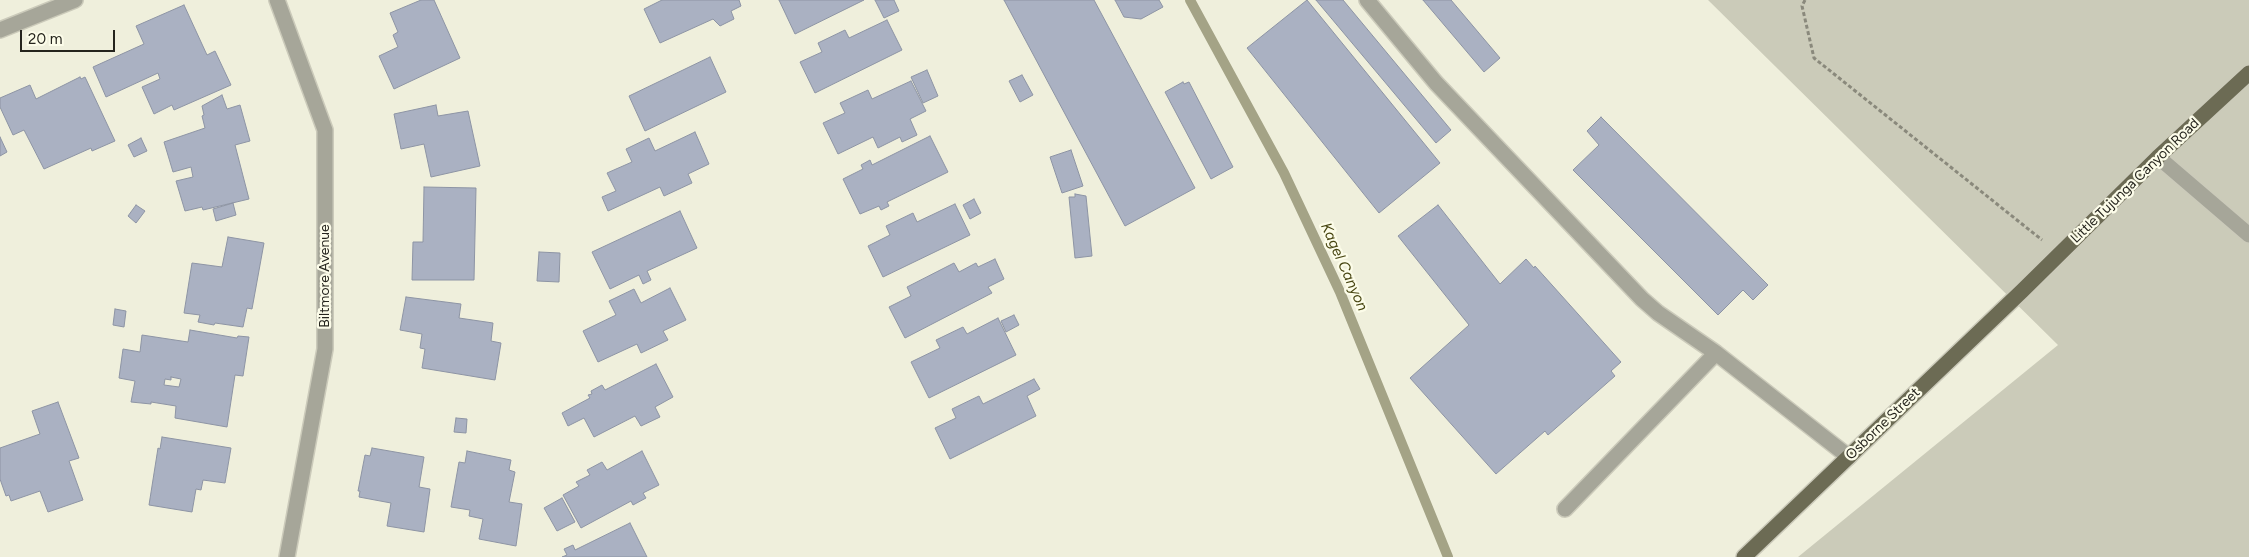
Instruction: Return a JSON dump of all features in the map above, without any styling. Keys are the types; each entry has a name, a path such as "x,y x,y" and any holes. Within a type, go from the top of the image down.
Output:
{"main road":[{"name":"Little Tujunga Canyon Road","path":"2022,291 2158,157 2249,73"},
{"name":"Osborne Street","path":"1744,557 2022,291"}],"street":[{"path":"0,30 75,0"},
{"name":"Biltmore Avenue","path":"277,0 326,130 325,349 287,557"},
{"path":"1367,0 1436,83 1642,299 1849,457"},
{"path":"2158,157 2249,234"},
{"path":"1564,509 1716,354"}],"path":[{"path":"1805,0 1802,6 1814,58 2060,253"}],"green space":[{"path":"1708,0 2249,0 2249,557 1798,557 2058,345"}],"building":[{"path":"421,0 434,0 460,58 394,89 379,56 398,47 393,35 398,32 390,13"},
{"path":"662,0 739,0 741,6 731,11 734,19 720,26 713,19 660,43 644,9"},
{"path":"779,0 864,0 795,34"},
{"path":"875,0 894,0 899,11 884,18"},
{"path":"1004,0 1094,0 1195,188 1125,226"},
{"path":"1115,0 1159,0 1163,7 1141,19 1124,17"},
{"path":"1307,0 1440,163 1379,213 1247,48"},
{"path":"1316,0 1343,0 1451,130 1436,143"},
{"path":"1423,0 1451,0 1500,58 1484,72"},
{"path":"184,5 207,55 215,51 231,85 174,110 172,105 154,114 142,87 160,79 158,73 106,97 93,67 144,44 136,26"},
{"path":"887,20 902,50 815,93 800,62 822,52 818,43 845,30 849,38"},
{"path":"710,57 726,92 645,131 629,96"},
{"path":"927,70 938,96 923,103 911,77"},
{"path":"1022,75 1033,95 1020,102 1009,81"},
{"path":"80,77 81,79 85,77 115,141 92,151 91,148 44,169 24,130 13,135 0,107 0,98 30,85 36,99"},
{"path":"911,81 926,111 910,119 917,135 902,142 900,137 878,148 873,137 838,154 823,123 845,113 840,103 868,90 872,99"},
{"path":"1183,82 1184,84 1189,82 1233,167 1211,179 1165,92"},
{"path":"222,95 227,109 240,105 250,141 235,145 249,199 203,210 202,207 185,211 176,181 193,177 191,167 173,172 164,142 205,128 202,106"},
{"path":"436,105 438,116 468,111 480,166 431,177 424,144 401,149 394,114"},
{"path":"1601,117 1768,285 1753,300 1743,290 1718,315 1573,170 1599,145 1587,131"},
{"path":"695,132 709,164 688,174 692,183 664,196 660,187 608,211 602,197 616,191 607,173 632,162 626,149 649,138 655,151"},
{"path":"930,136 948,172 887,202 889,206 881,210 879,206 860,214 843,179 863,169 861,165 870,160 872,165"},
{"path":"0,137 7,152 0,156"},
{"path":"141,138 147,151 134,157 128,145"},
{"path":"1071,150 1083,186 1062,193 1050,157"},
{"path":"424,187 476,188 474,280 412,280 413,242 423,242"},
{"path":"1075,194 1086,196 1092,256 1075,258 1069,197 1075,197"},
{"path":"974,199 981,213 970,219 963,205"},
{"path":"233,203 236,215 216,221 213,209"},
{"path":"955,204 970,235 883,277 868,246 890,235 886,226 913,213 917,222"},
{"path":"136,205 145,211 136,223 128,216"},
{"path":"1438,205 1500,284 1526,259 1534,268 1535,266 1621,362 1611,371 1615,376 1548,435 1545,431 1496,474 1410,378 1469,325 1398,236"},
{"path":"680,211 697,248 647,271 651,280 643,284 639,275 610,289 592,252"},
{"path":"228,237 264,243 252,309 247,308 243,327 198,322 200,315 184,313 192,263 222,267"},
{"path":"539,252 560,253 559,282 537,281"},
{"path":"995,259 1004,279 988,287 992,293 905,338 889,307 911,296 907,287 954,263 959,272 976,263 978,267"},
{"path":"670,288 686,320 663,331 668,340 641,353 637,344 598,362 583,331 616,315 609,301 634,289 641,303"},
{"path":"406,297 461,304 459,318 493,323 491,341 501,343 495,380 422,368 425,349 420,348 422,334 400,330"},
{"path":"115,309 126,311 124,327 113,325"},
{"path":"1014,315 1019,325 1006,332 1001,321"},
{"path":"998,318 1016,355 929,398 911,362 940,348 936,340 963,327 967,334"},
{"path":"190,330 237,338 238,336 249,337 243,376 235,375 227,427 175,418 176,406 151,402 151,404 131,402 135,381 119,378 123,349 140,352 142,335 188,342","holes":["171,377 181,379 179,387 164,385 165,379 171,380"]},
{"path":"656,364 673,397 655,407 660,417 641,426 635,416 594,437 584,418 568,426 562,413 590,398 588,395 592,394 591,391 602,385 605,390"},
{"path":"1034,379 1040,389 1027,396 1036,416 950,459 935,428 956,418 952,409 979,396 983,404"},
{"path":"58,402 79,458 69,461 83,500 48,512 40,491 11,501 9,495 6,496 0,479 0,448 40,434 32,411"},
{"path":"456,418 467,419 466,433 454,432"},
{"path":"162,437 231,448 225,483 203,480 201,490 196,489 192,512 149,505 158,448 160,449"},
{"path":"372,448 424,457 419,487 430,489 424,532 387,526 391,503 359,497 360,491 358,491 365,455 370,456"},
{"path":"467,451 511,460 509,470 515,472 509,502 522,504 516,546 479,539 483,519 469,516 470,510 451,507 459,462 465,463"},
{"path":"642,451 659,485 643,493 646,498 633,505 631,501 581,528 563,495 579,486 576,482 590,475 587,470 602,462 607,470"},
{"path":"562,498 575,522 557,531 544,508"},
{"path":"630,523 647,557 562,557 567,555 564,549 573,545 575,550"}],"waterway":[{"name":"Kagel Canyon","path":"1190,0 1284,173 1340,292 1448,557"}]}
